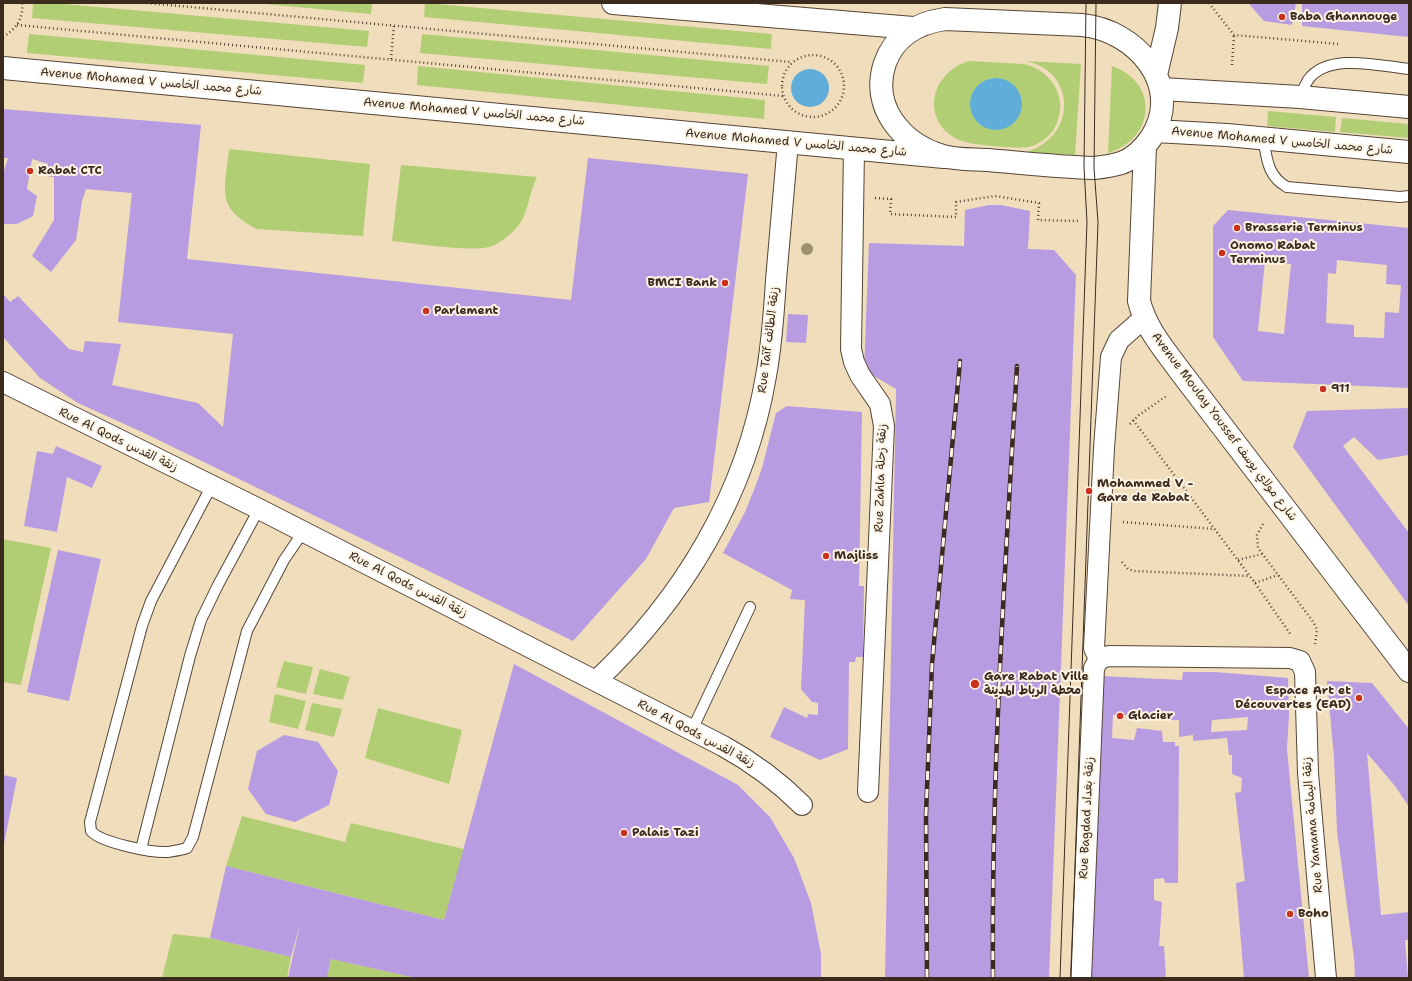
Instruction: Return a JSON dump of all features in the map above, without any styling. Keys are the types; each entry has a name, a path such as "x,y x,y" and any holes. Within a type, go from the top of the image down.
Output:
{"main road":[{"path":"613,3 913,28"},
{"path":"930,3 945,18"},
{"path":"973,20 994,3"},
{"name":"Avenue Moulay Youssef شارع مولاي يوسف","path":"1170,3 1159,82 1161,110 1150,139 1140,302 1144,318 1153,334 1180,371 1409,671"},
{"path":"944,157 913,143 896,127 885,106 882,92 882,78 885,63 892,49 901,37 913,28 929,21 945,18 1101,28 1116,34 1141,52 1159,82 1409,107"},
{"name":"Avenue Mohamed V شارع محمد الخامس","path":"3,68 944,157 1094,168 1123,163 1150,139 1263,138 1409,152"}],"street":[{"name":"Rue Taïf زنقة الطائف","path":"596,681 646,630 688,573 723,511 749,445 766,376 771,341 788,142"},
{"name":"Rue Zahla زنقة زحلة","path":"854,148 851,349 854,362 860,375 880,404 884,426 868,792"},
{"path":"1144,318 1119,340 1110,357 1094,648 1099,659 1116,656 1300,666"},
{"name":"Rue Al Qods زنقة القدس","path":"3,382 212,485 692,730 753,763 779,783 802,805"},
{"name":"Rue Bagdad زنقة بغداد","path":"1081,978 1094,668 1099,659"},
{"name":"Rue Yamama زنقة اليمامة","path":"1300,666 1326,978"}],"lane":[{"path":"1300,97 1308,80 1315,73 1325,67 1337,63 1409,69"},
{"path":"1263,138 1269,168 1273,176 1286,187 1400,197 1409,196"},
{"path":"212,485 151,601 142,626 90,822 91,831 98,837 140,849 168,852 187,848 193,837 247,631 284,560 303,532"},
{"path":"140,849 190,656 201,620 259,509"},
{"path":"692,730 750,607"}],"path":[{"path":"3,37 11,32 17,25 21,17 22,3"},
{"path":"147,3 394,24 791,62"},
{"path":"1209,3 1234,35 1232,65"},
{"path":"391,59 394,24"},
{"path":"17,25 783,96"},
{"path":"1234,35 1346,45"},
{"path":"811,54 821,55 830,59 837,66 842,74 844,84 843,93 833,110 825,115 815,117 799,114 792,110 783,96 781,82 783,75 791,62 797,58 811,54"},
{"path":"871,198 891,199 890,214 956,217 956,202 988,196 1002,196 1039,203 1038,220 1078,221"},
{"path":"1129,425 1133,420 1168,394"},
{"path":"1133,420 1250,576 1291,634 1300,666"},
{"path":"1122,515 1122,530"},
{"path":"1122,522 1214,529"},
{"path":"1263,524 1259,529 1256,542 1262,554 1314,623 1317,630 1317,638 1300,666"},
{"path":"1238,560 1262,554"},
{"path":"1121,558 1123,565 1134,571 1250,576"},
{"path":"1255,583 1278,575"}],"green space":[{"path":"33,3 53,3 369,31 367,47 32,18"},
{"path":"254,3 372,3 371,14"},
{"path":"425,3 772,34 771,49 424,17"},
{"path":"29,34 365,65 363,83 27,53"},
{"path":"422,34 769,66 767,84 420,53"},
{"path":"969,61 1024,64 1034,67 1042,72 1055,87 1059,95 1059,115 1054,129 1041,142 1029,147 1006,147 975,144 960,141 952,136 940,124 935,113 934,102 936,92 941,81 948,73","holes":["991,78 1010,83 1017,89 1022,99 980,125 972,112 972,98 978,86"]},
{"path":"1026,61 1081,64 1075,155 1026,152 1042,145 1054,133 1062,120 1064,105 1062,91 1055,78 1043,67"},
{"path":"418,66 765,100 764,119 417,85"},
{"path":"1112,66 1128,74 1138,85 1144,97 1146,111 1143,124 1135,136 1124,146 1108,153"},
{"path":"1268,111 1336,117 1335,132 1267,126"},
{"path":"1342,118 1409,124 1409,138 1340,132"},
{"path":"229,149 370,164 363,236 257,229 244,221 234,213 226,196 225,187"},
{"path":"401,165 537,177 522,220 517,228 505,239 492,246 484,248 444,247 392,241"},
{"path":"3,539 51,548 21,685 3,682"},
{"path":"284,661 313,667 306,694 276,687"},
{"path":"320,669 350,677 343,700 313,694"},
{"path":"275,694 306,701 298,729 269,722"},
{"path":"312,703 342,709 334,737 305,730"},
{"path":"378,708 462,730 449,784 365,758"},
{"path":"242,816 345,842 351,823 464,849 444,920 226,866"},
{"path":"173,934 210,938 291,957 287,978 162,978"},
{"path":"331,959 416,978 327,978"}],"water":[{"path":"806,69 814,69 824,74 828,81 828,95 824,102 814,107 806,107 796,102 794,99 791,92 791,84 796,74 799,72"},
{"path":"991,78 1001,78 1015,85 1022,99 1022,109 1015,123 1001,130 991,130 981,126 974,119 970,109 970,99 974,89 981,82"}],"building":[{"path":"1248,3 1296,3 1292,25 1264,21"},
{"path":"1302,3 1409,3 1409,37 1302,26"},
{"name":"Parlement","path":"3,109 201,125 187,259 571,300 588,158 748,174 709,502 674,508 646,559 573,641 142,432 78,403 40,378 3,337 3,294 10,302 18,296 69,349 83,352 85,341 121,344 112,385 198,403 223,427 233,334 118,322 132,193 86,189 82,201 76,240 51,272 32,256 54,220 54,177 45,176 48,164 32,159 27,189 37,196 33,216 17,224 3,224 3,174 8,158 3,158"},
{"name":"Gare Rabat Ville محطة الرباط المدينة","path":"989,205 1001,205 1030,211 1028,249 1054,250 1076,275 1049,978 885,978 896,389 864,370 869,243 964,246 965,210"},
{"path":"1228,210 1409,228 1409,388 1243,381 1213,337 1213,226","holes":["1337,260 1387,265 1386,284 1401,285 1399,313 1385,312 1384,338 1354,337 1354,325 1326,323 1328,273 1336,274","1265,261 1291,264 1284,334 1258,331"]},
{"path":"788,314 808,315 806,343 786,342"},
{"path":"787,406 862,412 859,586 864,586 863,657 856,657 855,662 849,662 848,749 820,760 770,737 784,707 807,718 808,714 818,715 818,703 812,702 801,689 805,600 790,599 792,590 723,553 745,512 754,490 762,468 776,413"},
{"path":"1409,408 1409,459 1408,455 1378,460 1354,437 1343,446 1409,533 1409,606 1293,447 1307,411"},
{"path":"56,446 102,466 92,488 67,477 57,532 24,526 37,451 53,454"},
{"path":"58,550 101,559 69,701 27,692"},
{"name":"Palais Tazi","path":"514,664 738,785 770,817 794,858 811,903 821,954 821,978 416,978 331,959 327,978 288,978 300,924 291,957 210,938 226,866 444,920"},
{"path":"1183,672 1215,672 1288,678 1289,715 1287,749 1309,978 1244,978 1236,883 1245,881 1235,793 1241,792 1242,778 1232,774 1232,755 1229,755 1227,738 1193,741 1193,735 1179,737 1179,720 1142,720 1141,716 1113,715 1112,738 1134,740 1137,728 1162,731 1163,742 1175,742 1175,746 1179,746 1178,883 1165,883 1164,878 1154,879 1154,900 1162,902 1159,946 1164,946 1166,978 1090,978 1101,676 1182,680","holes":["1248,717 1247,730 1211,732 1212,720"]},
{"path":"1327,681 1372,683 1409,729 1409,807 1395,786 1367,753 1381,915 1409,912 1409,940 1405,940 1408,978 1355,978 1354,958 1337,831 1334,757"},
{"path":"284,735 318,742 338,771 329,805 295,822 266,814 248,789 257,751"},
{"path":"3,775 17,778 4,844 3,844"}],"tram line":[{"path":"1060,978 1087,222 1084,167 1086,3"},
{"path":"1071,978 1098,222 1094,168 1096,3"}],"railway":[{"path":"927,978 926,814 932,664 960,361"},
{"path":"993,978 994,825 997,748 1017,366"}],"place":[{"name":"Baba Ghannouge","path":"1282,17"},
{"name":"Rabat CTC","path":"30,171"},
{"name":"Brasserie Terminus","path":"1237,228"},
{"name":"Onomo Rabat Terminus","path":"1222,253"},
{"name":"BMCI Bank","path":"725,283"},
{"name":"Parlement","path":"426,311"},
{"name":"911","path":"1323,389"},
{"name":"Mohammed V - Gare de Rabat","path":"1089,491"},
{"name":"Majliss","path":"826,556"},
{"name":"Gare Rabat Ville محطة الرباط المدينة","path":"975,684"},
{"name":"Espace Art et Découvertes (EAD)","path":"1359,698"},
{"name":"Glacier","path":"1120,716"},
{"name":"Palais Tazi","path":"624,833"},
{"name":"Boho","path":"1290,914"}]}
